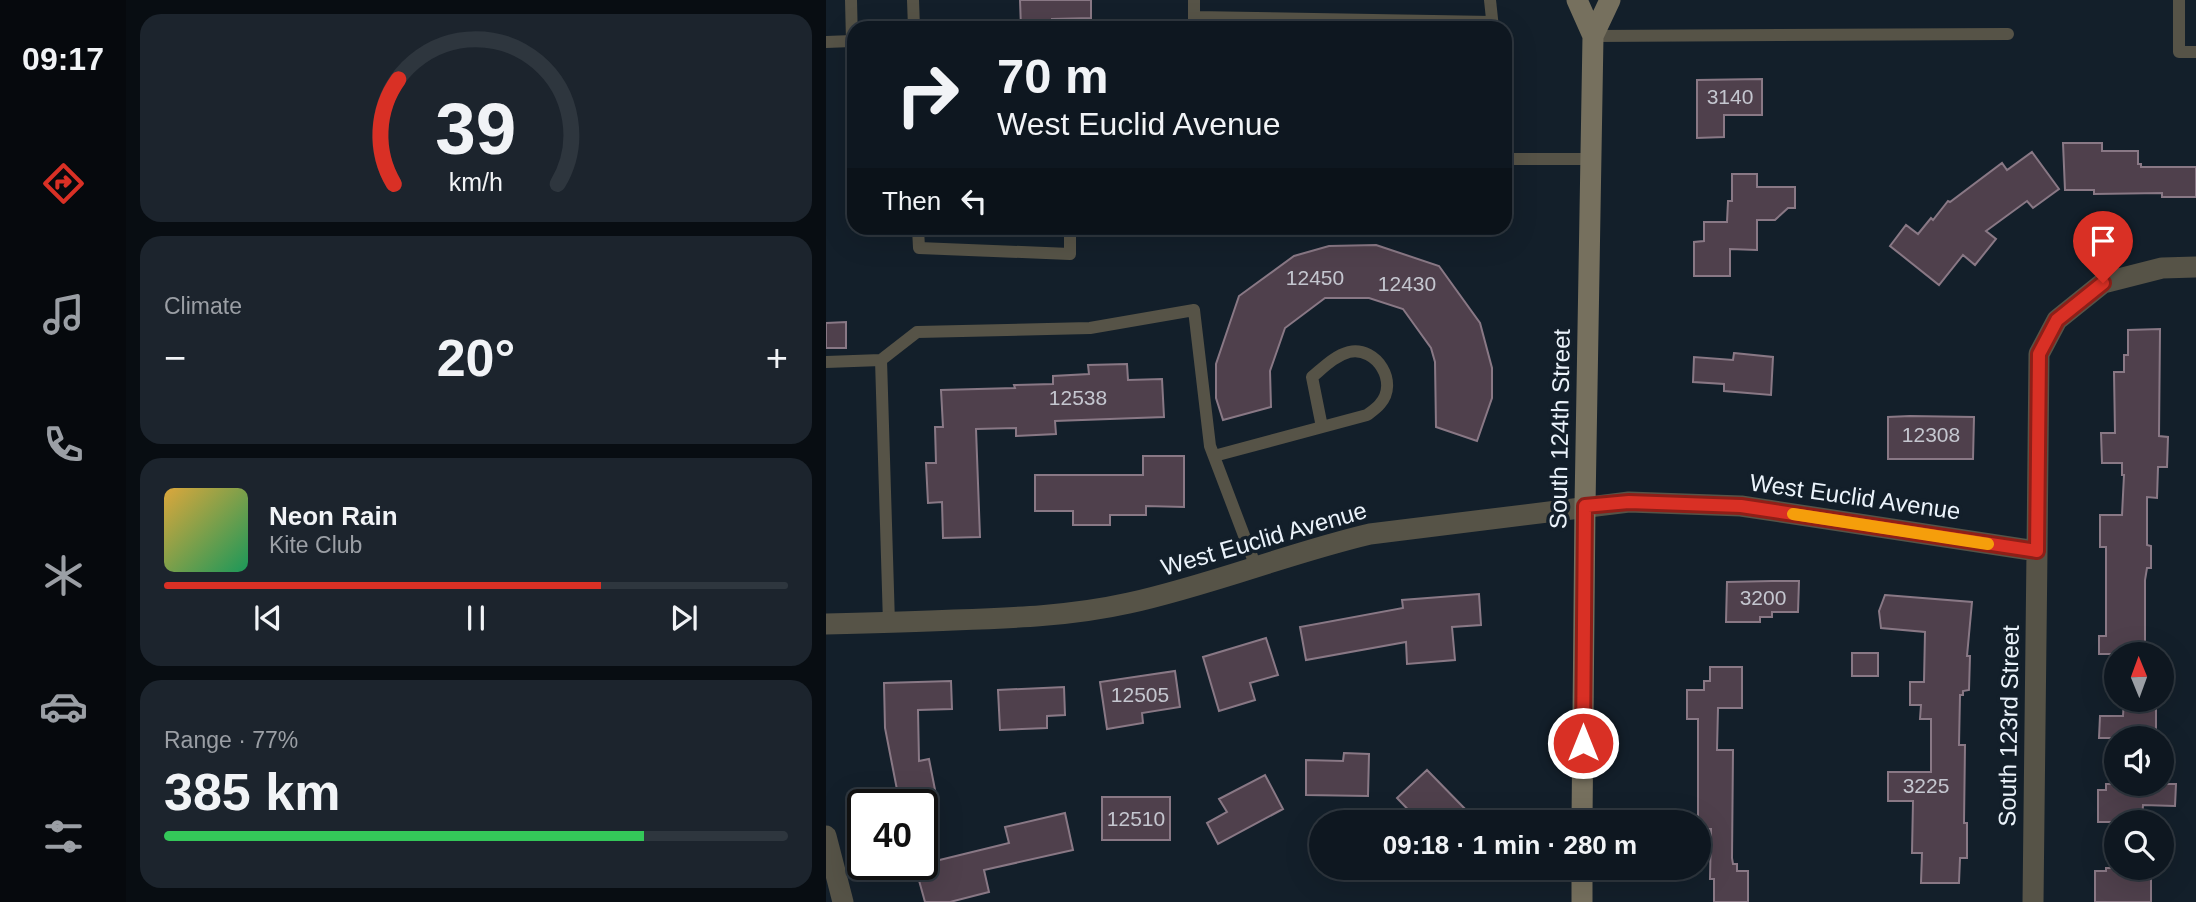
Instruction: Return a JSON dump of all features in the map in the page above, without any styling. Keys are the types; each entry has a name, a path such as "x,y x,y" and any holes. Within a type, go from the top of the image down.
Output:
{"street":[{"name":"South 124th Street","path":"1577,0 1592,36 1582,810"},
{"name":"South 124th Street","path":"1592,36 1610,0"},
{"path":"2037,551 2039,354 2057,320 2103,283 2162,268 2196,267"},
{"name":"West Euclid Avenue","path":"826,624 1030,618 1072,613 1177,592 1370,534 1629,502 1741,506 2037,551"},
{"name":"South 123rd Street","path":"2033,902 2037,551"},
{"path":"826,836 843,902"},
{"path":"1582,880 1582,902"}],"lane":[{"path":"851,0 852,21"},
{"path":"913,0 914,21"},
{"path":"1194,0 1194,21"},
{"path":"1490,0 1492,21"},
{"path":"2179,0 2179,52 2196,52"},
{"path":"1592,36 2008,34"},
{"path":"826,41 847,41"},
{"path":"1512,159 1591,159"},
{"path":"918,235 919,248 1070,254 1070,235"},
{"path":"826,362 881,360 917,332 1090,328 1194,310 1210,446 1256,567"},
{"path":"1214,456 1367,415 1381,404 1387,387 1382,365 1372,355 1351,352 1332,360 1312,377 1322,426"},
{"path":"881,360 889,622"}],"building":[{"path":"1020,0 1091,0 1091,18 1021,21"},
{"path":"1762,79 1762,115 1724,115 1724,137 1697,138 1697,80"},
{"path":"2063,143 2102,143 2102,151 2138,151 2138,164 2141,164 2141,167 2196,167 2196,197 2162,197 2162,193 2094,194 2094,190 2065,190"},
{"path":"2032,152 2059,189 2033,208 2027,201 1986,231 1996,239 1975,265 1963,255 1939,285 1890,246 1906,225 1918,234 1948,201 2002,163 2007,170"},
{"path":"1732,174 1757,174 1757,187 1795,187 1795,208 1788,208 1775,220 1757,220 1757,250 1730,249 1730,276 1694,276 1694,242 1704,241 1704,222 1727,222 1728,201 1732,201"},
{"path":"1376,245 1439,266 1480,323 1492,368 1492,398 1477,441 1436,427 1435,362 1431,348 1403,309 1369,298 1325,298 1285,328 1270,371 1271,407 1223,420 1216,398 1216,364 1239,296 1294,256 1329,246"},
{"path":"846,322 846,348 826,348 826,323"},
{"path":"2160,329 2159,436 2168,437 2167,467 2158,467 2157,498 2147,497 2147,545 2151,546 2151,568 2147,568 2145,580 2145,642 2104,642 2104,654 2099,654 2099,636 2106,636 2106,547 2100,547 2100,515 2122,515 2124,475 2122,463 2102,463 2101,433 2115,433 2114,372 2124,372 2124,355 2128,355 2128,330"},
{"path":"1734,353 1773,357 1771,395 1724,391 1724,384 1693,382 1694,357 1733,360"},
{"path":"1127,364 1128,380 1162,379 1164,417 1055,421 1056,434 1016,436 1016,428 976,429 980,537 943,538 942,502 928,503 926,463 936,463 935,427 943,427 941,390 1053,384 1053,376 1089,374 1088,365"},
{"path":"1888,417 1974,417 1973,459 1888,459"},
{"path":"1143,456 1184,456 1184,507 1146,506 1146,515 1110,515 1110,525 1073,525 1073,511 1035,511 1035,475 1143,475"},
{"path":"1799,581 1798,612 1772,612 1772,617 1760,617 1760,622 1726,622 1727,582"},
{"path":"1479,594 1481,625 1452,627 1455,660 1407,664 1406,642 1306,660 1300,627 1403,608 1402,600"},
{"path":"1885,595 1972,602 1967,656 1970,656 1969,690 1960,695 1959,745 1965,745 1964,823 1967,823 1967,858 1960,858 1959,883 1921,883 1922,853 1912,853 1913,801 1888,801 1888,772 1931,772 1931,719 1920,719 1921,705 1910,705 1910,682 1924,682 1925,632 1881,628 1879,611"},
{"path":"1266,638 1278,675 1250,683 1255,700 1219,711 1203,657"},
{"path":"1852,653 1878,653 1878,676 1852,676"},
{"path":"1710,667 1742,667 1742,708 1718,708 1717,750 1733,750 1732,858 1733,864 1737,864 1737,871 1748,871 1748,902 1714,902 1714,879 1711,879 1711,810 1698,810 1698,719 1687,719 1687,690 1704,690 1704,681 1710,681"},
{"path":"1175,671 1180,707 1142,713 1143,723 1107,729 1100,682"},
{"path":"951,681 952,709 918,710 919,761 929,759 935,789 897,789 885,728 884,683"},
{"path":"1064,687 1065,715 1047,716 1047,728 1000,730 998,690"},
{"path":"2123,712 2156,712 2156,726 2104,726 2104,738 2099,738 2100,716 2123,716"},
{"path":"1344,753 1369,754 1368,796 1306,795 1306,760 1343,761"},
{"path":"1427,770 1466,810 1408,810 1397,798"},
{"path":"1265,775 1283,809 1218,844 1207,823 1227,812 1219,799"},
{"path":"2176,784 2175,806 2143,805 2143,810 2104,810 2104,822 2098,822 2098,790 2104,790 2104,796 2174,796"},
{"path":"1102,797 1170,797 1170,840 1102,840"},
{"path":"1065,813 1073,850 984,870 989,892 950,902 925,902 919,880 938,880 938,860 1009,843 1005,827"},
{"path":"2095,871 2104,871 2104,880 2151,880 2151,902 2095,902"}],"slow traffic":[{"path":"1793,514 1988,544"}],"route":[{"path":"1583,743 1585,506 1629,502 1741,506 2037,551 2039,354 2057,320 2103,283"}]}
